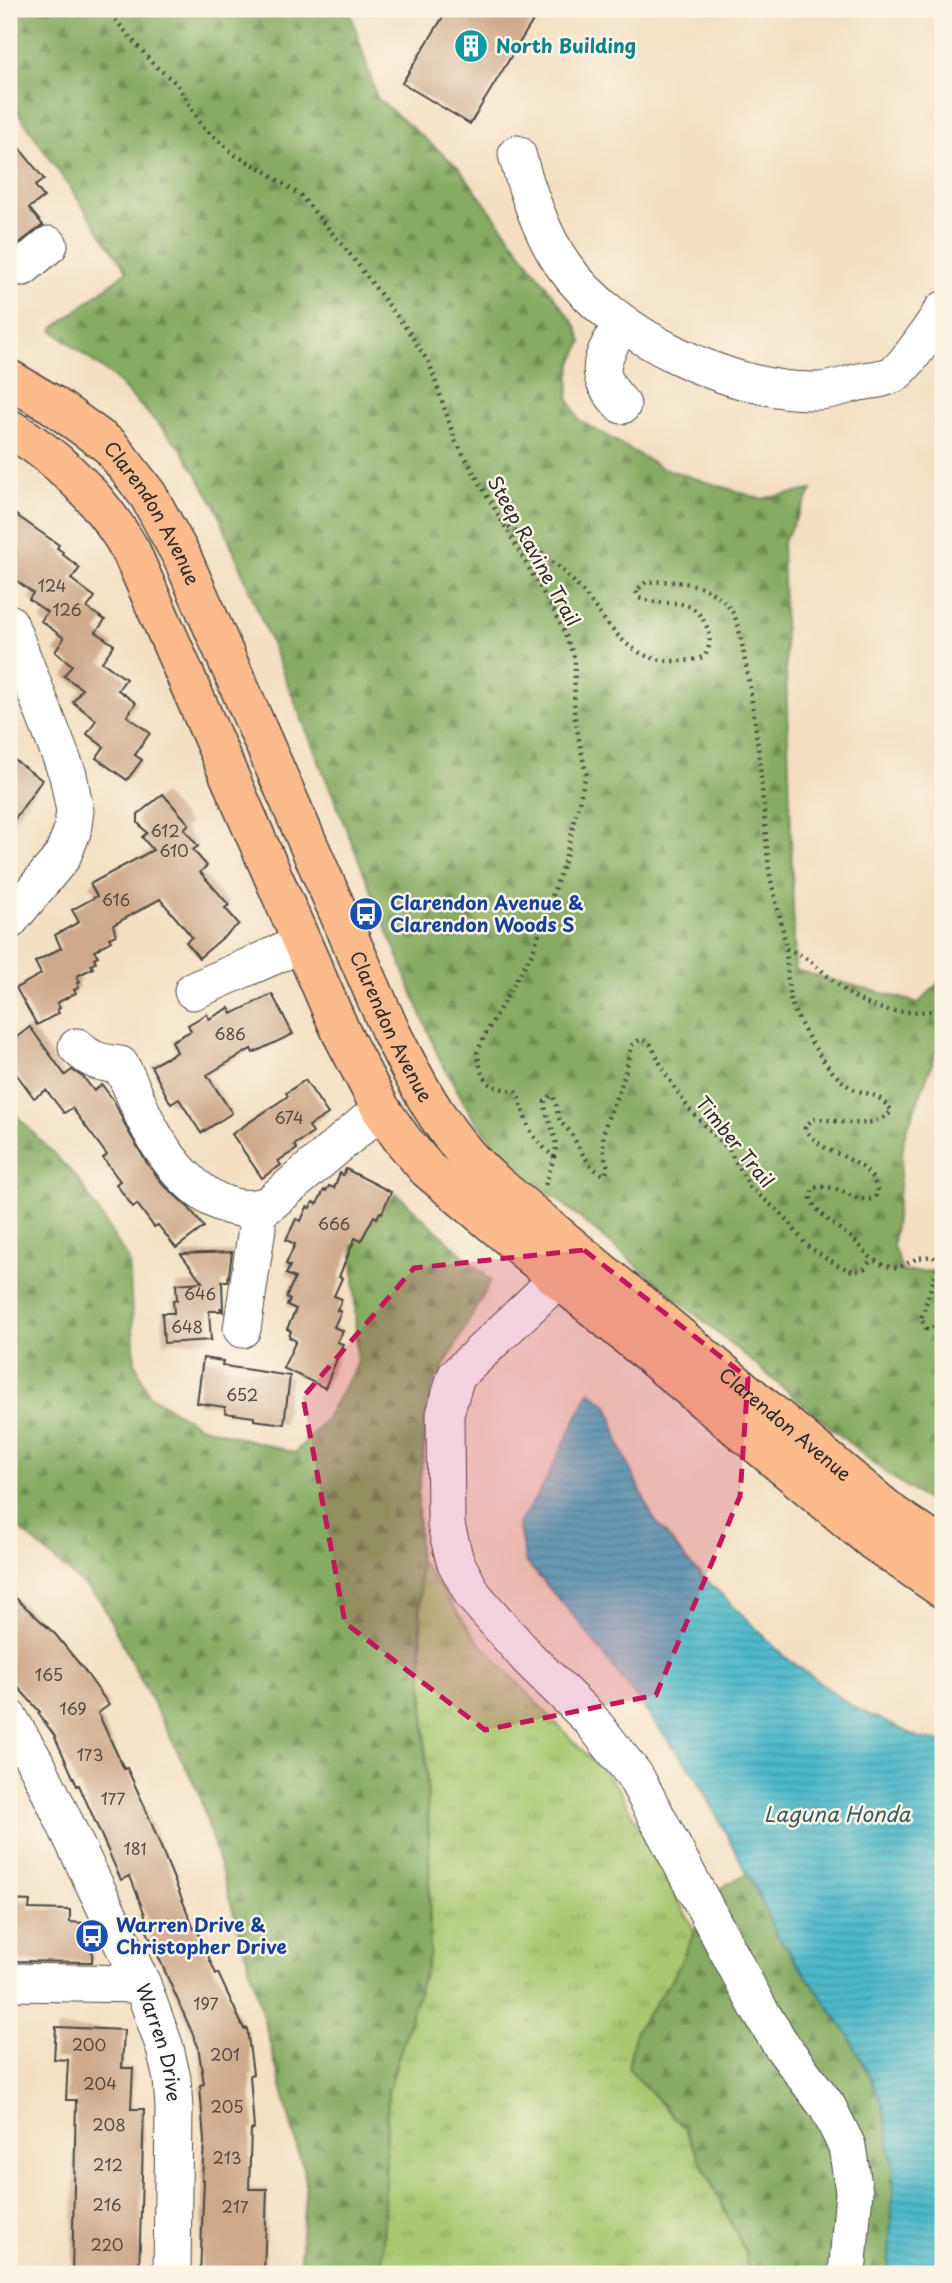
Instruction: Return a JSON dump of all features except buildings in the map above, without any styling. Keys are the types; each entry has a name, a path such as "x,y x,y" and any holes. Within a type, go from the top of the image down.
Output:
{"main road":[{"name":"Clarendon Avenue","path":"9,379 53,405 110,446 148,495 182,557 366,978 417,1084 449,1133 487,1176 894,1515 943,1548"},
{"name":"Clarendon Avenue","path":"9,428 53,457 76,479 101,506 124,539 149,587 347,1045 381,1110 402,1139 433,1174 558,1279 873,1541 943,1589"},
{"path":"319,870 303,943 366,978"}],"street":[{"path":"517,154 525,187 563,265 582,288 621,324 699,366 760,386 819,391 895,374 943,310"},
{"path":"9,263 23,267 49,245"},
{"path":"621,324 605,354 601,370 606,389 622,405"},
{"path":"9,623 66,768 75,811 72,832 62,857 9,921"},
{"path":"193,991 303,943"},
{"path":"77,1047 84,1055 100,1063 120,1065 152,1132 168,1156 190,1180 214,1200 244,1210 268,1205 381,1110"},
{"path":"243,1329 257,1228 255,1209"},
{"path":"558,1279 456,1376 445,1414 446,1525 455,1561 473,1595 528,1658 590,1719 635,1776 760,2011 782,2046 827,2106 847,2146 854,2192 847,2274"},
{"name":"Warren Drive","path":"9,1718 38,1767 142,1984 162,2037 172,2079 172,2274"},
{"path":"9,1982 142,1984"}],"path":[{"name":"Steep Ravine Trail","path":"106,9 153,64 177,84 202,126 235,155 262,169 301,196 349,253 409,332 430,365 455,440 559,620 575,659 575,713 586,775 566,856 533,951 477,1053 482,1074 491,1086 516,1092 528,1126 539,1143 554,1157"},
{"path":"503,522 553,561 588,597 620,639 640,655 662,661 693,661 705,656 710,644 705,622 698,612 687,604 660,603 639,598 636,591 646,582 700,585 718,596 730,609 738,626 755,706 769,864 786,949 786,980 794,1010 805,1032 843,1082 853,1089 871,1093 892,1111 883,1120 869,1124 812,1119 804,1128 811,1140 825,1149 849,1158 869,1173 876,1182 878,1191 875,1198 867,1200 824,1185 813,1188 811,1198 822,1215 852,1238 872,1259 883,1265 898,1268 918,1258 933,1256 939,1263 921,1319 927,1329 940,1325 943,1321"},
{"path":"786,949 810,959 842,989 872,1007 900,1013 943,1010"},
{"name":"Timber Trail","path":"554,1157 556,1140 545,1112 545,1101 552,1095 557,1104 560,1121 591,1166 605,1175 608,1167 602,1132 621,1085 632,1045 641,1040 651,1045 665,1073 689,1109 729,1150 750,1187 784,1216 807,1246 821,1257 853,1271 864,1269 872,1259"},
{"path":"545,1224 550,1210 542,1197 554,1157"}],"highlighted area":[{"path":"584,1250 748,1378 740,1496 656,1695 485,1730 345,1623 303,1397 414,1268"}],"green space":[{"path":"9,9 345,9 351,15 377,98 458,167 576,326 582,342 571,366 568,398 579,420 662,468 761,499 812,490 782,544 795,970 919,1003 943,978 943,1035 904,1137 893,1246 903,1272 943,1271 943,1511 883,1471 502,1153 472,1116 439,1058 216,507 181,448 113,377 52,330 127,271 9,99"},
{"path":"9,1108 78,1179 129,1261 135,1363 149,1395 199,1426 295,1453 324,1421 357,1365 353,1246 396,1193 491,1281 432,1388 418,1495 420,1632 429,1835 430,1954 388,2092 382,2274 299,2274 306,2181 254,1982 198,1791 100,1600 9,1519"},
{"path":"419,1559 478,1641 618,1788 695,1932 673,1978 636,2030 628,2068 685,2129 746,2253 747,2274 382,2274 388,2092 430,1954 429,1835"},
{"path":"748,1873 775,1932 848,2034 883,2104 894,2172 888,2274 747,2274 746,2253 685,2129 628,2068 636,2030 673,1978 710,1899 724,1886"}],"water":[{"name":"Laguna Honda","path":"590,1391 609,1407 621,1449 652,1516 687,1561 784,1656 853,1707 920,1738 943,1742 943,2274 888,2274 894,2172 883,2104 848,2034 775,1932 697,1778 574,1616 526,1562 518,1524 542,1488"}],"place":[{"name":"North Building","path":"471,46"},
{"name":"Clarendon Avenue & Clarendon Woods S","path":"366,914"},
{"name":"Warren Drive & Christopher Drive","path":"92,1936"}]}
